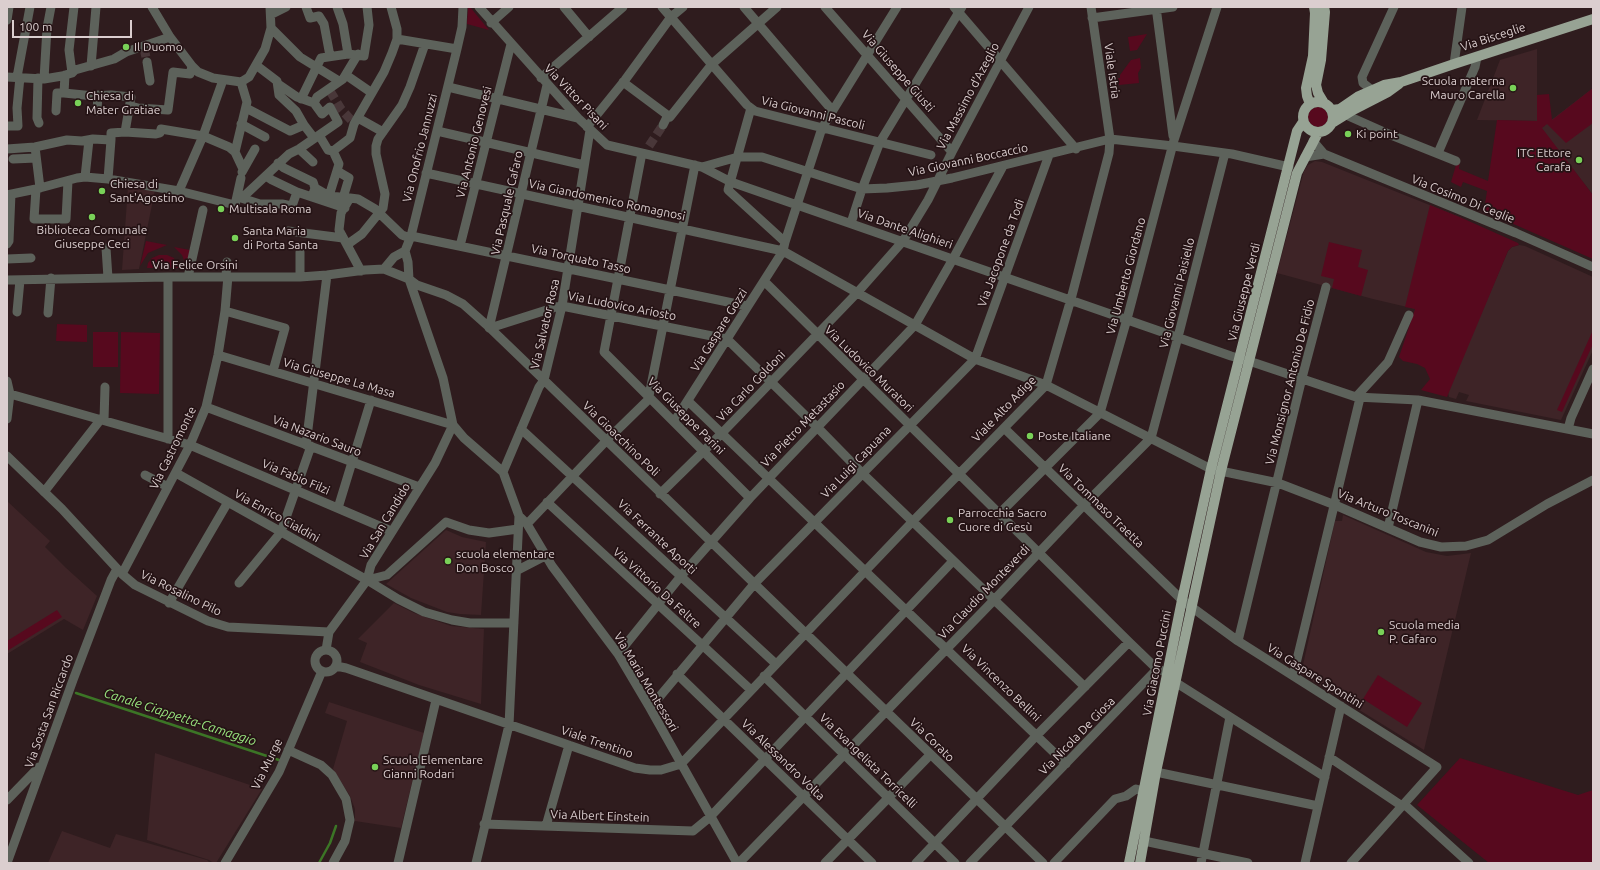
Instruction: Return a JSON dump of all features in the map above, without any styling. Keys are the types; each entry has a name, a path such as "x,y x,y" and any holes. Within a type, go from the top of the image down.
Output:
{"main road":[{"path":"1314,7 1315,13 1312,56 1306,88 1307,96 1310,104 1314,102 1328,106"},
{"path":"1324,7 1325,12 1321,60 1316,85 1318,93 1333,114 1332,123"},
{"name":"Via Bisceglie","path":"1328,106 1340,109 1372,90 1384,85 1401,82 1593,18"},
{"name":"Via Bisceglie","path":"1332,123 1388,92 1401,82"},
{"name":"Via Giuseppe Verdi","path":"1216,470 1244,360 1298,131 1303,122 1303,111 1310,104"},
{"path":"1303,122 1316,137"},
{"name":"Via Giuseppe Verdi","path":"1244,360 1296,173 1316,137 1326,130 1332,123"},
{"name":"Via Giacomo Puccini","path":"1129,863 1169,673 1182,600 1216,470"},
{"name":"Via Giacomo Puccini","path":"1140,863 1156,772 1191,607 1216,470"}],"street":[{"path":"7,20 9,7"},
{"path":"7,126 18,126 19,77 30,7"},
{"path":"39,123 37,118 41,79 51,7"},
{"path":"64,93 68,74 74,7"},
{"path":"91,66 96,7"},
{"path":"152,7 170,37 198,72 205,76 241,82 249,77 266,49 271,28 271,11 286,7"},
{"path":"306,7 310,18 319,16 324,24 330,56"},
{"path":"337,7 343,24 348,54"},
{"path":"314,104 317,97 329,90 346,75 361,55 369,25 368,7"},
{"path":"333,151 350,138 355,121 384,72 397,39 397,29 391,7"},
{"name":"Via Onofrio Jannuzzi","path":"405,251 411,237 457,49 462,27 463,7"},
{"name":"Via Vittor Pisani","path":"478,7 588,129 607,145 698,166"},
{"path":"494,25 509,7"},
{"path":"564,7 589,37"},
{"path":"544,81 589,37 623,7"},
{"name":"Via Giovanni Pascoli","path":"662,7 755,111 931,156"},
{"path":"588,129 671,17 683,7"},
{"path":"744,7 832,110"},
{"path":"623,82 670,117 712,64 777,7"},
{"name":"Via Giuseppe Giusti","path":"825,7 952,152"},
{"name":"Via Gaspare Gozzi","path":"674,422 764,281 784,246 822,128 897,7"},
{"name":"Via Massimo d'Azeglio","path":"857,293 903,241 924,206 1029,7"},
{"name":"Viale Istria","path":"1091,7 1110,139"},
{"path":"1092,18 1156,8 1173,7"},
{"name":"Via Umberto Giordano","path":"1100,413 1127,319 1173,143 1217,7"},
{"path":"1372,90 1363,83 1362,77 1394,7"},
{"path":"1454,64 1462,7"},
{"path":"1156,8 1173,143"},
{"path":"851,223 880,142 958,9 1000,62 1076,149"},
{"path":"271,28 300,57 339,81"},
{"path":"7,77 41,79 68,74 75,70 114,59 126,52 170,37"},
{"path":"397,39 457,49"},
{"path":"288,230 345,241 362,234 380,214 385,202 385,194 376,154 378,139 402,105 425,44"},
{"name":"Via Antonio Genovesi","path":"460,246 511,44"},
{"path":"301,99 321,58 348,54 361,55"},
{"path":"1438,153 1475,67 1477,57"},
{"path":"147,62 150,81"},
{"path":"256,65 278,81 279,95 296,111 304,125 328,150 333,151 339,164 329,196"},
{"path":"131,106 138,108 168,110 173,72 190,74 192,66"},
{"path":"346,75 372,93"},
{"path":"179,191 203,136 223,80"},
{"name":"Via Pasquale Cafaro","path":"490,328 541,109 544,81"},
{"path":"241,82 246,98 246,108 235,152 242,173"},
{"path":"238,200 289,154 299,149 338,122 330,107 322,114 314,104 301,99 278,84"},
{"path":"448,86 578,118"},
{"path":"56,111 57,93 129,96 131,97 131,106 125,132"},
{"path":"97,110 98,95"},
{"path":"246,108 290,131 304,125"},
{"path":"751,108 728,190 749,208 784,246"},
{"path":"663,126 668,115"},
{"path":"1346,115 1456,161"},
{"path":"355,121 383,132"},
{"path":"241,124 264,137"},
{"path":"108,179 112,133 125,132 156,134 160,133 161,129 203,136 229,147 235,152"},
{"name":"Via Salvator Rosa","path":"503,472 539,386 544,380 562,306 569,269 588,129"},
{"path":"437,131 584,165"},
{"path":"1305,157 1324,154 1316,137"},
{"path":"1110,139 1173,143 1289,167"},
{"name":"Via Giovanni Boccaccio","path":"698,166 738,157 762,157 862,189 917,185 937,181 1076,149 1110,139"},
{"name":"Viale Alto Adige","path":"805,634 958,474 1046,385 1071,300 1109,153 1110,139"},
{"path":"7,149 35,147 67,140 111,140"},
{"path":"81,178 89,140"},
{"path":"35,147 38,189 34,219 66,219 68,181"},
{"path":"238,200 242,173 255,149"},
{"path":"299,149 313,162"},
{"path":"611,316 642,153"},
{"name":"Via Giovanni Paisiello","path":"1151,438 1225,153"},
{"name":"Via Cosimo Di Ceglie","path":"1324,154 1516,233 1593,267"},
{"name":"Via Jacopone da Todi","path":"974,359 1006,277 1050,155"},
{"path":"13,160 36,158"},
{"path":"278,164 313,182 314,192"},
{"path":"527,524 650,397 682,228 698,166"},
{"name":"Via Dante Alighieri","path":"698,166 731,182 1244,360 1302,378 1358,398 1418,400 1593,434"},
{"name":"Via Pietro Metastasio","path":"618,654 682,576 750,498 817,426 915,325 953,259 1003,166"},
{"path":"337,171 349,178 345,208 341,213 339,230 362,271"},
{"name":"Via Giandomenico Romagnosi","path":"426,173 682,228 784,246"},
{"path":"266,176 297,192 314,192 329,196 358,199 375,209 402,235 411,237"},
{"path":"7,244 9,241 9,195 81,178 108,179 179,191 204,203 238,200 260,204 282,204 292,206 297,192"},
{"path":"314,192 345,208"},
{"path":"188,277 204,203"},
{"name":"Via Torquato Tasso","path":"411,237 747,306"},
{"name":"Via Arturo Toscanini","path":"784,246 857,293 974,359 1046,385 1216,470 1278,483 1335,505 1420,542 1441,547 1466,546 1488,540 1547,504 1593,480"},
{"path":"106,248 108,278"},
{"path":"384,269 394,257 405,251 408,262 409,279 444,378 453,425 464,438 503,472 519,516 510,725 484,824 476,863"},
{"path":"300,252 300,277"},
{"path":"7,259 32,258"},
{"name":"Via Castromonte","path":"120,572 176,472 190,445 206,407 218,355 225,311 227,262"},
{"name":"Via Felice Orsini","path":"7,280 227,276 300,277 384,269"},
{"name":"Via Gioacchino Poli","path":"384,269 409,279 417,285 446,295 463,304 607,440 660,494 755,583 805,634"},
{"path":"239,584 281,532 296,490 309,445 313,383 328,275"},
{"path":"168,277 168,439"},
{"path":"48,313 51,278"},
{"path":"17,312 20,280"},
{"name":"Via Ludovico Muratori","path":"764,281 862,380 1157,670"},
{"name":"Via Monsignor Antonio De Fidio","path":"1238,641 1278,483 1302,378 1326,287"},
{"name":"Via Carlo Goldoni","path":"660,494 722,433 857,293"},
{"name":"Via Ludovico Ariosto","path":"490,328 562,306 727,339"},
{"path":"225,311 285,328 273,371"},
{"path":"1293,676 1335,505 1358,398 1388,362 1408,315"},
{"name":"Via Giuseppe Parini","path":"611,316 604,352 750,498"},
{"path":"727,339 817,426 862,473 1085,687"},
{"name":"Via Giuseppe La Masa","path":"218,355 453,425"},
{"name":"Via Luigi Capuana","path":"650,708 755,583 974,359"},
{"path":"1568,429 1571,418 1593,369"},
{"path":"7,381 10,394 7,419"},
{"path":"44,492 103,420 105,387"},
{"name":"Via Fabio Filzi","path":"10,394 190,445 391,531"},
{"path":"338,508 371,400"},
{"name":"Via Vincenzo Bellini","path":"688,400 1038,735 1066,764"},
{"path":"1388,528 1418,400"},
{"name":"Via Nazario Sauro","path":"206,407 419,487"},
{"path":"999,514 1100,413"},
{"name":"Via San Candido","path":"326,650 329,632 367,580 371,565 435,463 453,425"},
{"name":"Via Tommaso Traetta","path":"1004,428 1182,600"},
{"name":"Via Ferrante Aporti","path":"521,429 776,664"},
{"name":"Via Claudio Monteverdi","path":"738,863 886,712 1084,505 1151,438"},
{"name":"Via Rosalino Pilo","path":"7,456 44,492 120,572 135,585 168,603 208,621 228,627 329,632"},
{"name":"Via Enrico Cialdini","path":"176,472 398,599 424,612 452,620 470,623 514,623"},
{"path":"144,475 168,487"},
{"path":"168,603 228,502"},
{"name":"Via Vittorio Da Feltre","path":"547,502 658,606 751,690"},
{"name":"Via Maria Montessori","path":"519,516 527,524 545,556 618,654 650,708 710,817 738,863"},
{"path":"367,580 387,574 446,522 469,530 489,533 518,529"},
{"path":"516,571 545,556"},
{"name":"Via Albert Einstein","path":"484,824 693,831 710,817 953,561"},
{"name":"Via Sosta San Riccardo","path":"7,863 108,587 120,572"},
{"name":"Via Gaspare Spontini","path":"1182,600 1238,641 1437,767 1403,805"},
{"name":"Viale Trentino","path":"336,666 346,668 635,768 661,770 681,764 805,634"},
{"name":"Via Corato","path":"805,634 1043,863"},
{"path":"916,863 1129,642"},
{"path":"326,650 334,652 337,659 336,666 331,671 322,671 316,666 315,658 319,652 326,650"},
{"path":"1157,670 1169,673"},
{"name":"Via Nicola De Giosa","path":"970,863 1006,828 1157,670"},
{"name":"Via Murge","path":"225,863 279,772 322,671"},
{"name":"Via Alessandro Volta","path":"677,674 872,863"},
{"name":"Via Evangelista Torricelli","path":"764,676 955,863"},
{"path":"1176,682 1325,777"},
{"path":"398,863 436,700"},
{"path":"1305,863 1341,706"},
{"path":"1202,858 1230,717"},
{"path":"546,826 569,745"},
{"path":"287,752 321,765 332,775 346,799 350,820 345,841 333,863"},
{"path":"825,863 930,755"},
{"path":"1329,757 1403,805 1469,863"},
{"path":"7,800 42,764"},
{"path":"1156,772 1318,806"},
{"path":"1054,863 1115,799 1126,796 1136,789 1144,790"},
{"path":"1351,863 1403,805"},
{"path":"1144,841 1202,858 1248,863"}],"shaded area":[{"path":"468,7 470,7 489,30 467,24"},
{"path":"1147,34 1137,50 1130,51 1128,37"},
{"name":"Scuola materna Mauro Carella","path":"1537,49 1537,121 1477,120 1500,60"},
{"path":"1140,58 1141,68 1138,73 1139,83 1119,85 1118,78 1120,78 1120,75 1131,60"},
{"name":"ITC Ettore Carafa","path":"1593,88 1593,195 1541,128"},
{"path":"1593,88 1593,123 1566,143 1547,124 1542,128 1593,195 1593,259 1484,211 1487,191 1463,182 1461,187 1451,182 1456,165 1460,159 1459,169 1488,181 1497,120 1537,121 1537,95 1549,94 1552,120"},
{"path":"1318,107 1325,110 1328,117 1325,124 1318,127 1311,124 1308,117 1311,110"},
{"path":"1315,161 1322,162 1462,218 1437,314 1373,299 1277,273 1304,171 1308,165"},
{"path":"128,187 155,190 139,269 122,270"},
{"path":"1430,205 1518,243 1519,245 1512,247 1508,251 1447,397 1421,390 1430,379 1425,368 1417,364 1403,361 1399,357 1415,309 1405,307"},
{"path":"146,241 167,245 148,253 140,266"},
{"path":"1329,242 1362,250 1358,267 1368,270 1361,296 1332,288 1334,279 1321,276"},
{"path":"1519,245 1525,246 1593,277 1593,350 1561,420 1466,401 1469,395 1459,392 1456,399 1449,397 1448,392 1450,385 1508,251 1512,247"},
{"path":"174,247 190,250 186,266 182,255"},
{"path":"159,255 167,255 174,258 179,268 147,268 148,263 152,258"},
{"path":"57,324 87,325 87,342 56,341"},
{"path":"1593,330 1593,344 1562,412 1557,410"},
{"path":"93,332 118,332 118,367 93,367"},
{"path":"121,332 160,333 159,394 120,393"},
{"path":"7,501 50,541 45,547 97,596 83,630 64,619 7,654"},
{"name":"Scuola media P. Cafaro","path":"1343,515 1426,552 1447,556 1471,553 1424,750 1301,674 1335,521 1342,521"},
{"name":"scuola elementare Don Bosco","path":"446,530 462,537 486,542 481,615 447,612 411,598 386,584"},
{"path":"394,603 414,613 451,626 484,629 481,704 419,685 360,662 367,643 358,639"},
{"path":"57,610 62,617 7,651 7,641"},
{"path":"1378,675 1422,703 1407,727 1363,699"},
{"name":"Scuola Elementare Gianni Rodari","path":"329,702 424,733 401,828 355,821 355,809 350,796 333,769 347,721 325,713"},
{"path":"155,753 262,789 216,863 147,840"},
{"path":"1460,758 1578,795 1593,790 1593,863 1489,863 1417,805"},
{"path":"62,831 110,848 116,834 207,860 210,863 48,863"}],"waterway":[{"name":"Canale Ciappetta-Camaggio","path":"76,693 279,760"},
{"name":"Canale Ciappetta-Camaggio","path":"319,863 330,843 336,826"}],"tunnel":[{"path":"144,48 147,62"},
{"path":"330,91 341,109 353,122"},
{"path":"649,146 663,125"}],"place":[{"name":"Il Duomo","path":"126,47"},
{"name":"Scuola materna Mauro Carella","path":"1513,88"},
{"name":"Chiesa di Mater Gratiae","path":"78,103"},
{"name":"Ki point","path":"1348,134"},
{"name":"ITC Ettore Carafa","path":"1579,160"},
{"name":"Chiesa di Sant'Agostino","path":"102,191"},
{"name":"Multisala Roma","path":"221,209"},
{"name":"Biblioteca Comunale Giuseppe Ceci","path":"92,217"},
{"name":"Santa Maria di Porta Santa","path":"235,238"},
{"name":"Poste Italiane","path":"1030,436"},
{"name":"Parrocchia Sacro Cuore di Gesù","path":"950,520"},
{"name":"scuola elementare Don Bosco","path":"448,561"},
{"name":"Scuola media P. Cafaro","path":"1381,632"},
{"name":"Scuola Elementare Gianni Rodari","path":"375,767"}]}
